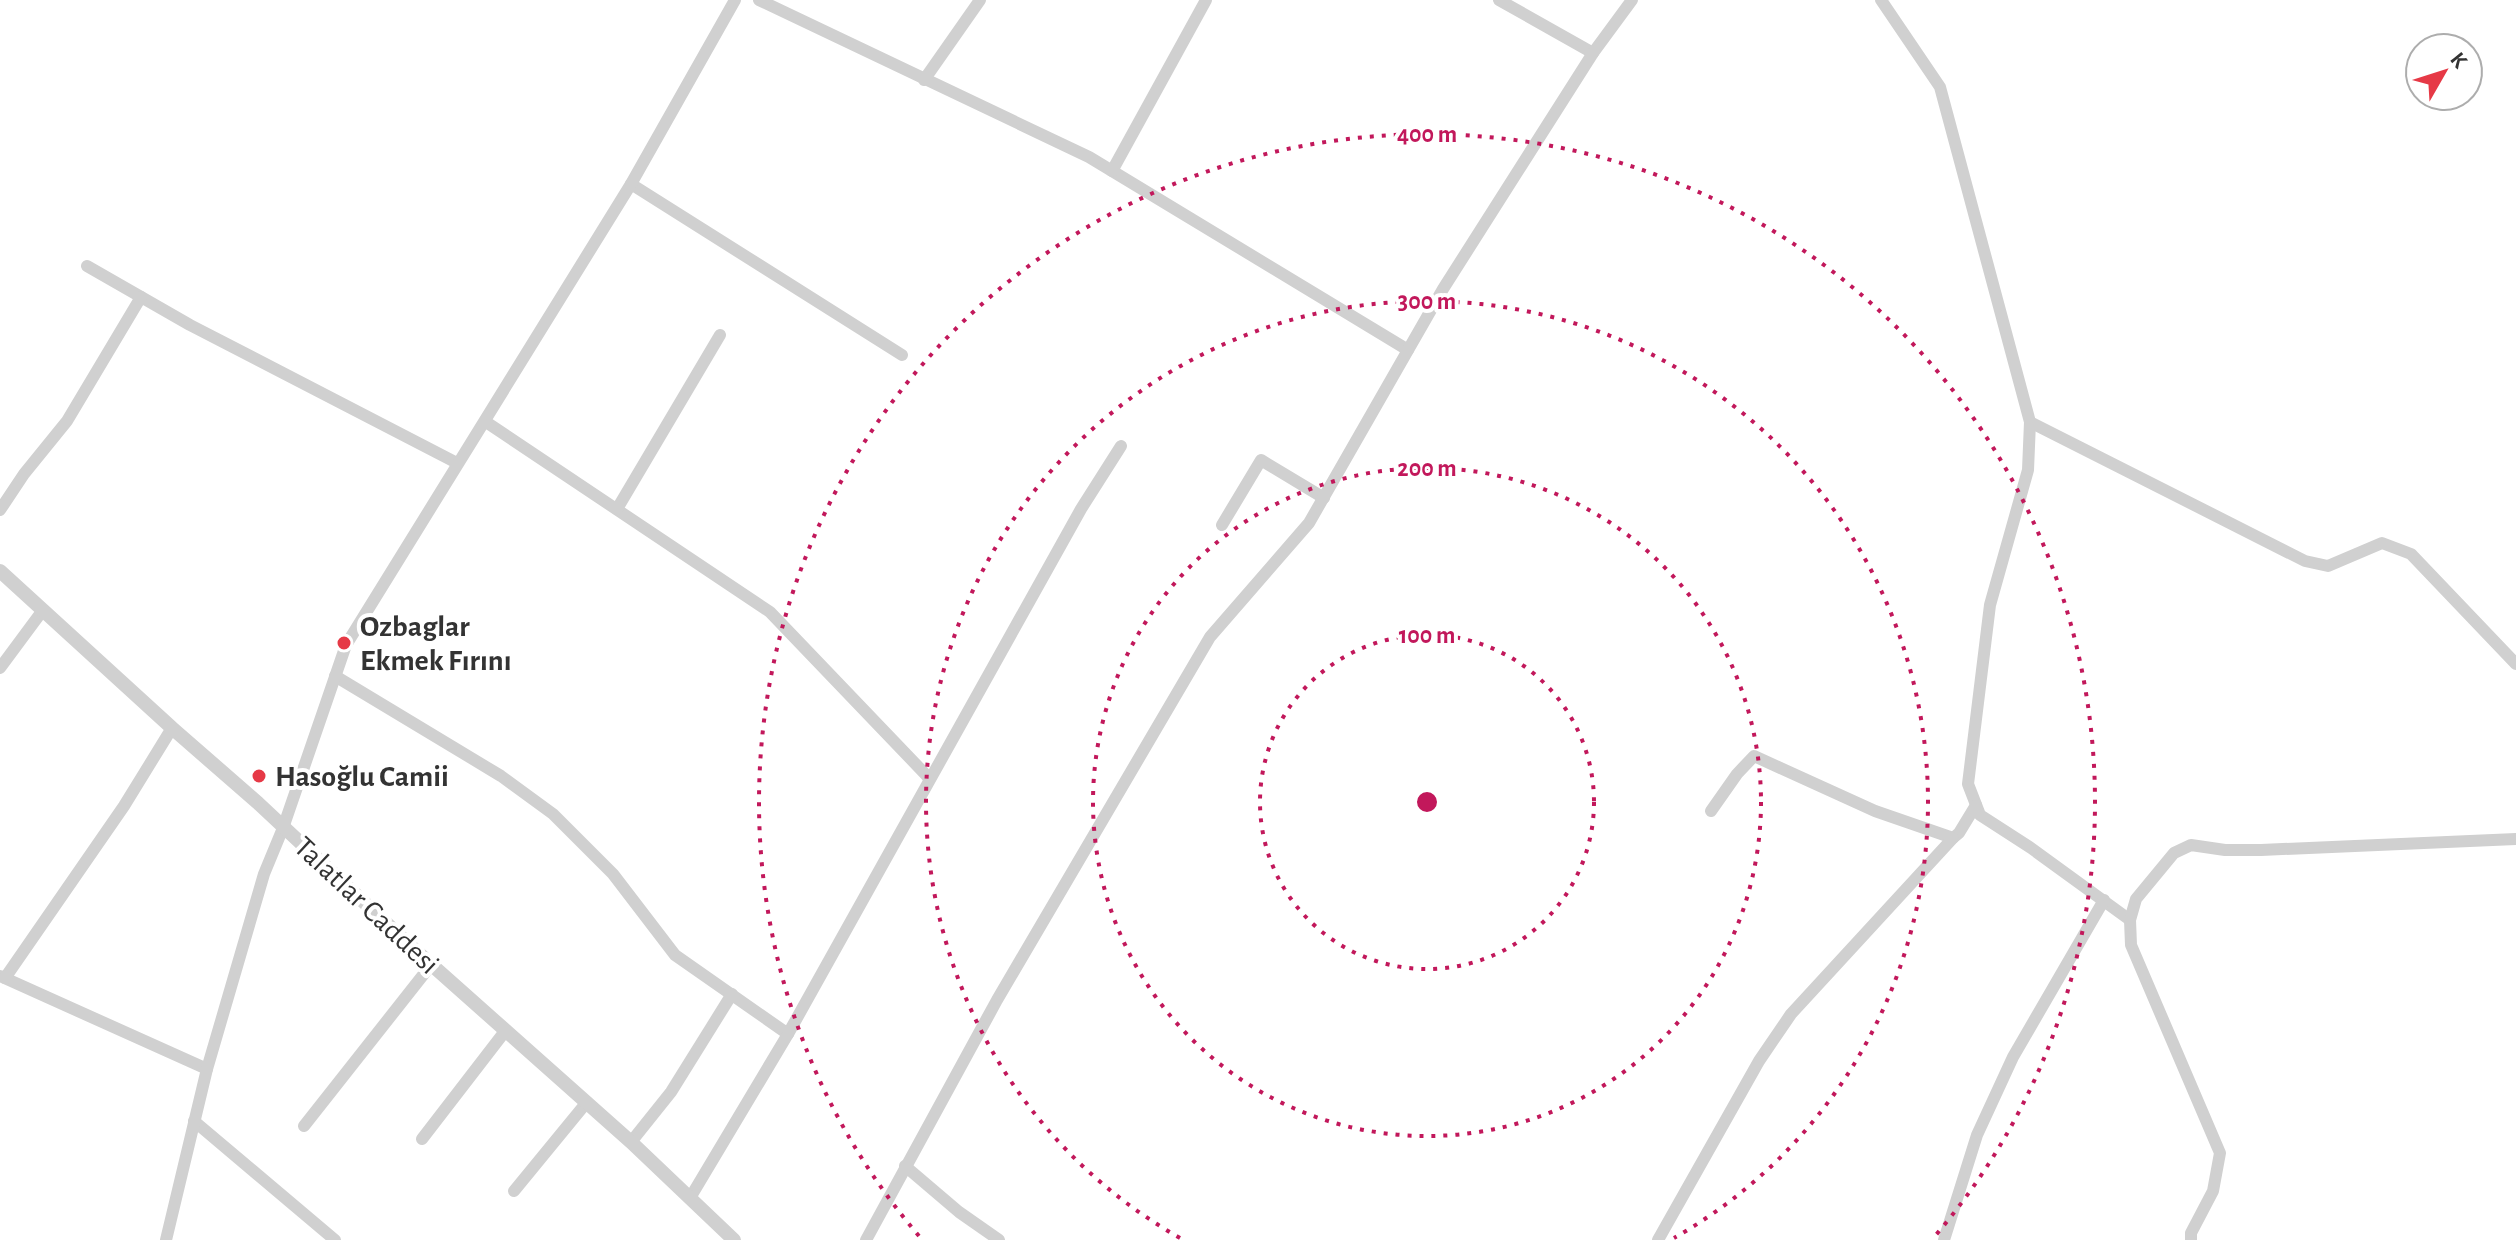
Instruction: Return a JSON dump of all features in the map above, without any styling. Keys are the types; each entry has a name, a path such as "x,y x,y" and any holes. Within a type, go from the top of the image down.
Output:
{"street":[{"path":"166,1240 207,1069 264,874 346,645 631,184 735,0"},
{"path":"759,0 1089,157 1408,350"},
{"path":"924,80 980,0"},
{"path":"1112,171 1206,0"},
{"path":"1499,0 1593,53"},
{"path":"866,1240 1005,986 1210,637 1309,523 1443,289 1593,53 1632,0"},
{"path":"1881,0 1940,87 2030,422 2028,470 1990,605 1968,784 1980,815 2130,920"},
{"path":"631,184 902,355"},
{"path":"87,266 457,463"},
{"path":"0,510 24,474 67,421 141,297"},
{"path":"617,509 720,335"},
{"path":"486,422 770,612 929,778"},
{"path":"2030,422 2305,561 2328,566 2382,543 2411,554 2516,664"},
{"path":"690,1198 788,1034 1081,509 1121,446"},
{"path":"1222,525 1261,460 1324,498"},
{"name":"Talatlar Caddesi","path":"0,571 258,803 431,965 631,1142 734,1240"},
{"path":"0,668 43,610"},
{"path":"335,676 501,776 553,814 613,874 675,955 788,1034"},
{"path":"172,728 124,806 2,977 207,1069"},
{"path":"1711,811 1754,756 1875,811 1953,838"},
{"path":"1658,1240 1759,1061 1791,1014 1959,833 1976,805"},
{"path":"2191,1240 2191,1233 2213,1191 2220,1153 2131,945 2130,920 2136,899 2174,853 2191,845 2225,850 2261,850 2516,839"},
{"path":"1944,1240 1977,1135 2013,1057 2104,900"},
{"path":"304,1126 431,965"},
{"path":"631,1142 671,1092 732,994"},
{"path":"422,1139 506,1030"},
{"path":"514,1191 587,1102"},
{"path":"194,1121 335,1240"},
{"path":"905,1166 959,1212 999,1240"}],"place":[{"name":"Ozbaglar Ekmek Fırını","path":"344,643"},
{"name":"Hasoğlu Camii","path":"259,776"}]}
